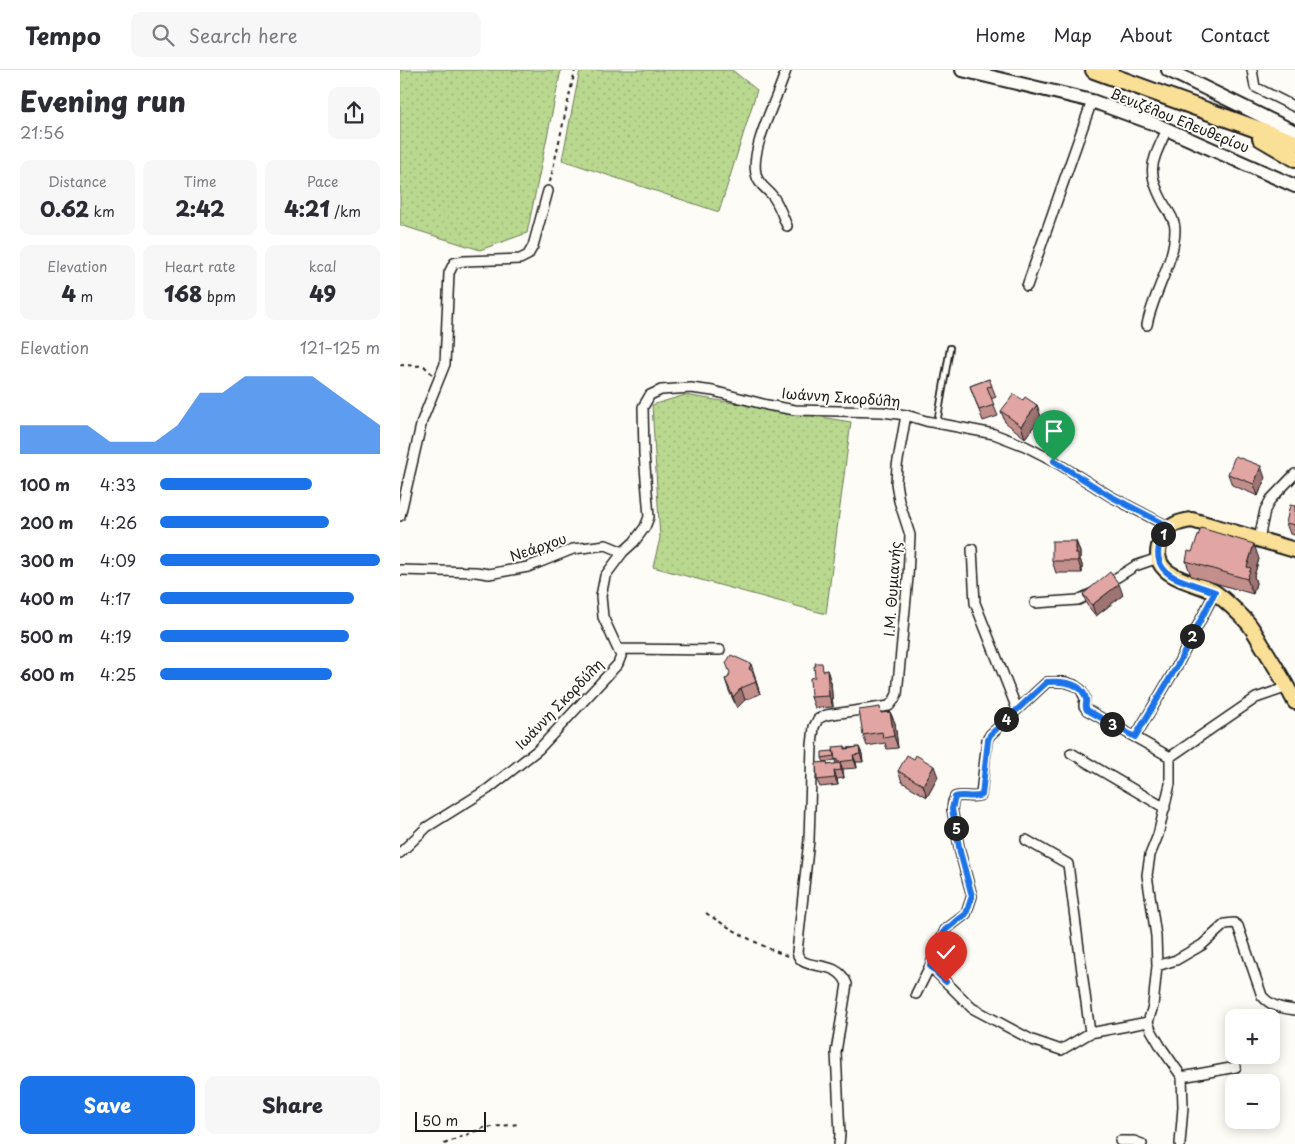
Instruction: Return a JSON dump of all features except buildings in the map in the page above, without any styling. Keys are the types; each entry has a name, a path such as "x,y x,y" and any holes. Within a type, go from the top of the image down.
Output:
{"highway":[{"path":"1094,70 1295,142"},
{"path":"1220,114 1295,158"}],"main road":[{"path":"1295,550 1192,520 1180,522 1170,527 1164,532 1157,548 1158,558 1172,576 1215,592 1248,622 1295,701"}],"street":[{"path":"786,70 755,159 759,183 773,197 787,226"},
{"name":"Βενιζέλου Ελευθερίου","path":"962,70 1092,101 1167,129 1295,186"},
{"path":"1168,70 1295,132"},
{"path":"1252,70 1256,87 1295,107"},
{"path":"1027,286 1092,101"},
{"path":"1147,325 1150,308 1169,263 1175,228 1155,188 1152,173 1154,159 1167,129"},
{"path":"400,516 422,421 445,364 449,273 454,263 520,259 528,255 533,246 548,192"},
{"name":"Ιωάννη Σκορδύλη","path":"400,853 427,827 488,789 539,749 618,664 620,656 603,616 601,596 605,576 623,552 645,528 649,517 644,454 643,407 650,396 661,390 691,388 713,391 795,410 882,412 906,415 994,434 1025,446 1054,461 1110,496 1170,527"},
{"name":"Ι.Μ. Θυμιανής","path":"802,962 797,952 809,840 814,727 818,720 826,715 889,706 897,694 910,535 899,501 896,483 906,415"},
{"path":"1259,539 1265,510 1271,499 1295,474"},
{"name":"Νεάρχου","path":"400,570 496,574 528,567 573,549 606,545 623,552"},
{"path":"972,549 975,603 1017,708"},
{"path":"1034,603 1078,600 1090,595 1118,575 1135,566 1158,558"},
{"path":"1135,737 1177,666 1215,592"},
{"path":"618,649 720,650"},
{"path":"916,994 945,930 966,914 972,896 960,852 952,809 953,802 955,797 960,795 978,797 982,795 988,740 994,730 1017,708 1047,682 1065,682 1081,690 1085,698 1084,706 1087,710 1170,757"},
{"path":"1170,757 1256,698 1288,687"},
{"path":"1071,753 1165,808"},
{"path":"1170,757 1170,784 1158,835 1150,855 1147,875 1156,936 1157,966 1153,1006 1148,1022 1154,1036 1182,1078 1183,1107 1180,1144"},
{"path":"1026,840 1068,864 1090,1034"},
{"path":"1157,966 1176,960 1202,945 1225,924 1234,924 1238,926 1262,996 1269,1004 1295,1010"},
{"path":"802,962 832,968 840,972 847,984 836,1052 840,1134 838,1144"},
{"path":"930,966 972,1008 1032,1040 1061,1050 1090,1034 1148,1022"},
{"path":"1182,1078 1236,1067"},
{"path":"1120,1141 1134,1141 1142,1144"}],"lane":[{"path":"937,423 950,348"}],"path":[{"path":"548,192 575,70"},
{"path":"400,365 424,366 432,372 436,385"},
{"path":"706,912 724,925 762,946 802,962"},
{"path":"444,1144 484,1128 519,1124"}],"green space":[{"path":"400,70 561,70 527,233 480,250 400,225"},
{"path":"580,70 732,70 757,90 719,212 562,160"},
{"path":"685,395 851,422 826,614 653,567 660,538 652,405"}],"route":[{"path":"946,982 930,966 945,930 966,914 972,896 960,852 952,809 953,802 955,797 960,795 978,797 982,795 990,735 1047,682 1056,681 1074,685 1081,690 1086,702 1084,706 1087,710 1135,737 1177,666 1215,592 1172,576 1164,567 1158,558 1157,548 1164,532 1170,527 1110,496 1054,461"}]}
